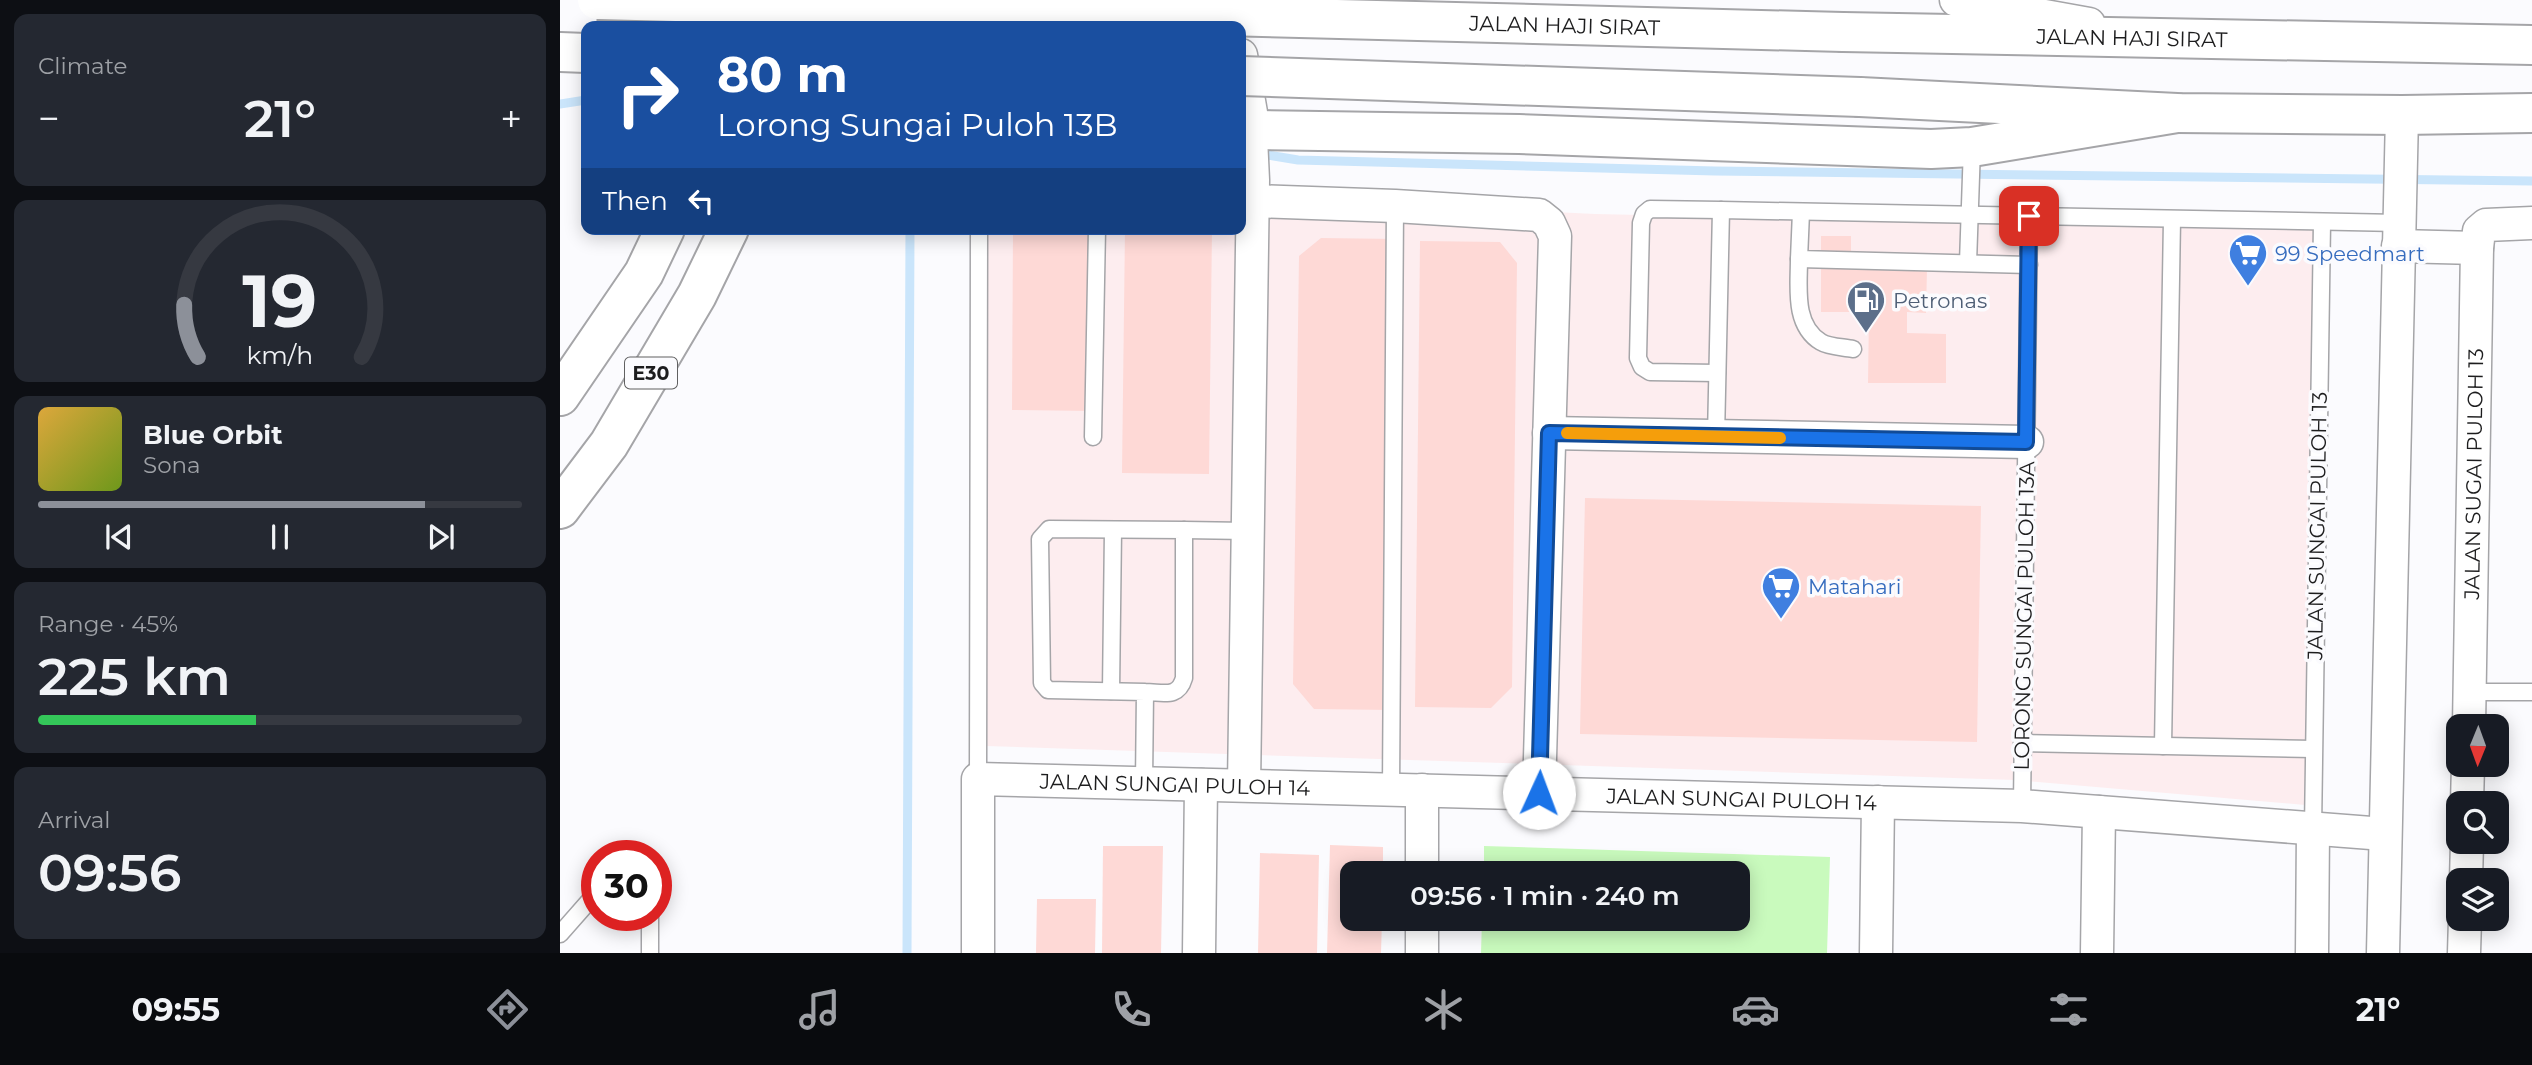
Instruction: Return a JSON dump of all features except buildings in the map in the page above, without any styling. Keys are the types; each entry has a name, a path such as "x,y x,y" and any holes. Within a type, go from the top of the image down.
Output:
{"main road":[{"name":"JALAN HAJI SIRAT","path":"597,0 1843,32 2532,45"},
{"path":"767,21 777,0"},
{"path":"832,21 843,0"},
{"path":"560,52 581,53"},
{"path":"1246,76 1860,97 2177,113 2532,113"},
{"path":"1252,134 1519,134 1972,155 2177,113"},
{"path":"560,396 644,273 662,235"},
{"name":"E30","path":"560,509 609,443 697,295 726,235"}],"street":[{"path":"1240,21 1243,0"},
{"path":"1956,0 2171,38"},
{"path":"1244,785 1249,181 1252,134 1246,91"},
{"path":"2383,953 2402,115"},
{"path":"1249,181 1395,206 1539,215 1549,223 1555,236 1539,793"},
{"path":"2398,224 2481,237 2532,223"},
{"name":"JALAN SUGAI PULOH 13","path":"2469,714 2481,237"},
{"path":"1549,433 2026,442"},
{"path":"978,779 978,953"},
{"name":"JALAN SUNGAI PULOH 14","path":"978,779 2022,806 2384,834"},
{"path":"1199,953 1201,785"},
{"path":"1422,790 1422,861"},
{"path":"1876,953 1878,802"},
{"path":"2097,953 2099,812"},
{"path":"2312,953 2313,829"},
{"path":"1422,931 1422,953"},
{"path":"2465,931 2465,953"}],"lane":[{"path":"1968,263 1972,155"},
{"path":"1391,789 1395,206"},
{"path":"1717,373 1650,372 1642,367 1638,358 1641,223 1644,214 1650,209 2398,224"},
{"path":"1716,437 1721,210"},
{"path":"1801,212 1799,304 1805,327 1822,343 1853,349"},
{"name":"LORONG SUNGAI PULOH 13A","path":"2022,806 2029,216"},
{"path":"2163,746 2172,220"},
{"name":"JALAN SUNGAI PULOH 13","path":"2313,829 2322,223"},
{"path":"978,779 979,235"},
{"path":"1093,437 1097,235"},
{"path":"1799,259 2029,265"},
{"path":"1184,530 1184,678 1181,688 1175,692 1048,690 1042,683 1040,539 1049,529 1184,530 1247,531"},
{"path":"1111,691 1113,530"},
{"path":"1144,783 1145,692"},
{"path":"2469,692 2532,692"},
{"path":"2022,743 2313,749"},
{"path":"560,934 581,910"},
{"path":"650,931 650,953"}],"shaded area":[{"path":"1246,197 1595,214 2315,230 2305,805 2015,780 986,746 988,235 1246,235"}],"green space":[{"path":"1484,846 1830,857 1827,953 1481,953 1482,931 1750,931 1750,861 1484,861"}],"waterway":[{"path":"560,104 581,101"},
{"path":"1256,153 1298,160 1715,171 2532,181"},
{"path":"907,953 910,235"}],"slow traffic":[{"path":"1567,433 1780,438"}],"place":[{"name":"99 Speedmart","path":"2248,287"},
{"name":"Petronas","path":"1866,334"},
{"name":"Matahari","path":"1781,620"}],"route":[{"path":"1539,793 1549,433 2026,442 2029,216"}]}
